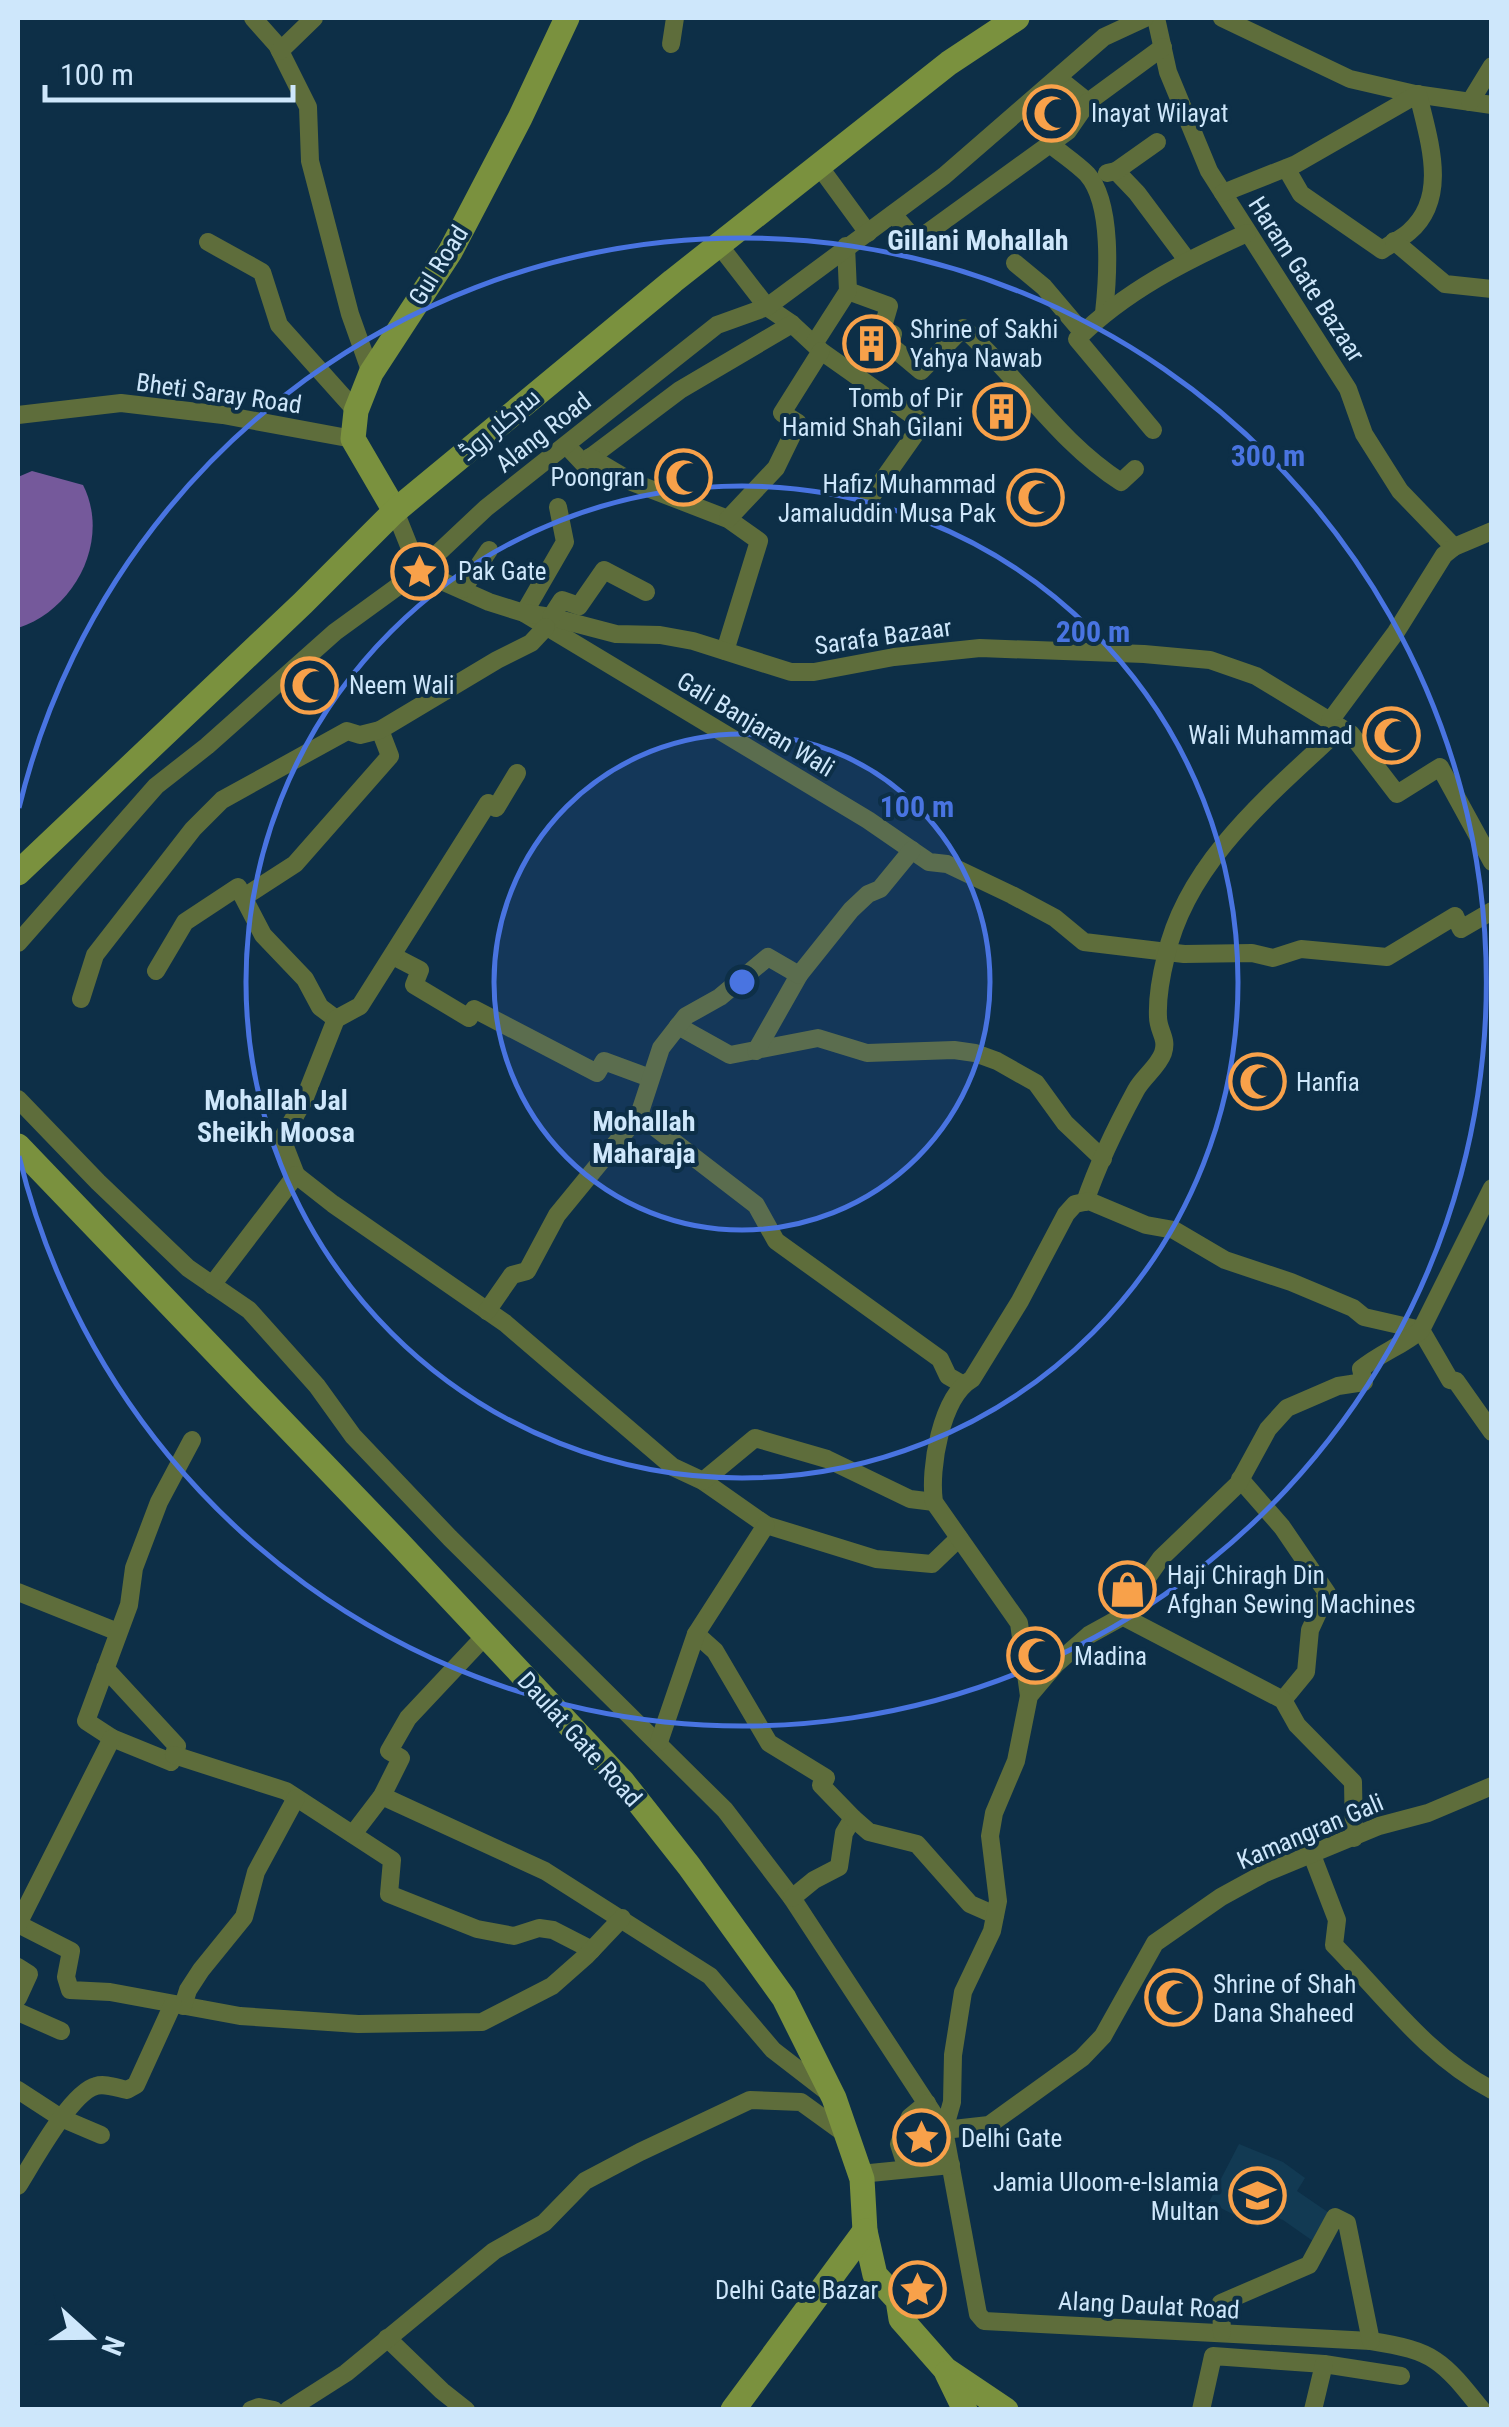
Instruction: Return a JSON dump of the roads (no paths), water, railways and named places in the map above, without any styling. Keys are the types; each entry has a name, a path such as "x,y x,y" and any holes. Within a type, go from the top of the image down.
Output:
{"main road":[{"name":"Gul Road","path":"352,439 356,411 371,373 450,252 567,18"},
{"name":"سرکلر روڈ","path":"18,873 303,603 395,510 949,62 1017,18"},
{"path":"352,439 395,510"},
{"name":"Daulat Gate Road","path":"18,1146 622,1781 719,1905 784,1998 834,2098 860,2174 865,2231 875,2276 898,2300 901,2319 945,2368 1006,2410"},
{"path":"733,2410 865,2231"},
{"path":"945,2368 966,2410"}],"street":[{"path":"253,18 280,51 308,108 310,161 345,296 371,373"},
{"path":"280,51 314,18"},
{"path":"671,44 675,18"},
{"name":"Alang Road","path":"18,943 156,786 335,632 419,571 486,508 717,325 767,307 893,214 1104,38 1145,18"},
{"name":"Haram Gate Bazaar","path":"1156,18 1168,72 1209,172 1348,389 1364,434 1400,490 1454,547"},
{"path":"1222,18 1350,79 1492,105"},
{"path":"893,214 916,241 1068,131 1088,102 1162,46"},
{"path":"1470,102 1492,66"},
{"path":"1058,78 1088,102"},
{"path":"1223,194 1286,168 1418,94"},
{"path":"1286,168 1301,194 1382,250 1410,231 1422,216 1436,168 1418,94"},
{"path":"1090,177 1116,171 1157,142"},
{"path":"1050,144 1090,177 1097,195 1108,242 1104,312"},
{"path":"819,166 868,233"},
{"path":"1116,171 1137,192 1186,260"},
{"path":"1154,430 1077,339 1104,312 1186,260 1246,233"},
{"path":"1394,241 1445,284 1492,289"},
{"path":"208,242 262,272 279,325 356,411"},
{"path":"718,245 767,307 923,423 868,502"},
{"path":"728,518 776,468 798,423 782,413 848,292 846,246"},
{"path":"1015,263 1044,287 1083,332"},
{"path":"848,292 889,306 882,330 893,334 890,345 921,370 963,328 993,354 1074,448 1121,482 1135,469"},
{"path":"567,446 582,463 688,385 792,324"},
{"path":"670,363 688,385"},
{"name":"Bheti Saray Road","path":"18,415 122,404 222,414 352,439"},
{"path":"590,457 632,482 728,518 760,542 725,651"},
{"path":"524,613 565,542 558,506"},
{"path":"395,510 419,571"},
{"path":"1085,1202 1138,1086 1160,1060 1164,1049 1166,1039 1157,1012 1176,917 1207,867 1265,800 1340,728 1444,555 1492,531"},
{"path":"463,589 490,550"},
{"path":"81,999 95,955 193,830 222,800 347,731 360,735 380,730 531,643 562,600 579,606 604,570 646,592"},
{"name":"Sarafa Bazaar","path":"419,571 489,602 548,622 616,634 660,635 791,672 980,648 1210,660 1256,676 1340,728"},
{"name":"Gali Banjaran Wali","path":"548,622 868,820 929,862 947,864 1012,895 1055,918 1084,942 1167,952 1252,952 1272,958 1301,949 1387,957 1454,916 1461,930 1492,911"},
{"path":"1340,728 1396,794 1440,767 1492,862"},
{"path":"244,897 295,864 390,756 380,730"},
{"path":"517,773 496,808 488,802 360,1006 336,1019 304,1100 282,1138 296,1175 487,1311 673,1466 703,1481 766,1526 876,1559 932,1564 959,1538"},
{"path":"756,1051 799,975 851,910 880,888 912,850"},
{"path":"156,971 185,922 238,887 264,936 304,979 320,1007 336,1019"},
{"path":"393,956 420,970 414,985 468,1018 474,1010 598,1073 604,1061 650,1078"},
{"path":"487,1311 512,1275 527,1271 557,1215 639,1115 661,1048 686,1016 720,996 768,957 799,975"},
{"path":"678,1026 730,1055 818,1038 867,1054 954,1050 975,1053 1036,1083 1065,1123 1103,1159"},
{"path":"18,1099 188,1268 249,1310 354,1436 414,1500 725,1810 792,1898 944,2130"},
{"path":"639,1115 756,1205 776,1240 940,1359 948,1376 962,1384"},
{"path":"212,1285 296,1175"},
{"path":"1029,1696 1056,1664 1120,1615 1161,1558 1240,1479 1268,1429 1287,1408 1338,1386 1364,1382 1361,1369 1377,1355 1405,1344 1420,1330 1492,1188"},
{"path":"944,2130 952,2102 953,2055 963,1992 992,1930 998,1900 990,1836 994,1813 1016,1762 1029,1696 1019,1623 934,1502 931,1483 942,1428 962,1384 972,1379 1020,1301 1066,1214 1075,1204 1103,1206 1146,1225 1174,1230 1226,1260 1291,1282 1364,1317 1420,1330 1450,1380 1456,1381 1492,1432"},
{"path":"703,1481 755,1438 828,1459 910,1499 934,1502"},
{"path":"105,1668 178,1746 171,1762 112,1738 86,1721 105,1668 118,1632 129,1605 134,1568 159,1502 192,1440"},
{"path":"1240,1479 1282,1526 1326,1594 1310,1630 1306,1672 1283,1700"},
{"path":"658,1742 696,1634 766,1526"},
{"path":"18,1592 118,1632"},
{"path":"1120,1615 1283,1700 1297,1725 1352,1782 1354,1838"},
{"path":"696,1634 715,1652 769,1744 826,1778 821,1785 868,1832 918,1844 970,1904 995,1916"},
{"path":"352,1834 382,1796 401,1758 390,1750 408,1718 486,1635"},
{"path":"112,1738 18,1924 71,1951 66,1977 70,1990 110,1992 240,2016 358,2024 482,2022 552,1986 622,1918"},
{"path":"174,1754 286,1791 392,1860 389,1894 477,1929 514,1936 540,1928 553,1930 592,1950"},
{"name":"Kamangran Gali","path":"944,2130 989,2125 1067,2070 1104,2036 1155,1944 1220,1897 1263,1874 1380,1826 1428,1813 1492,1786"},
{"path":"382,1796 545,1872 710,1976 773,2050 834,2098"},
{"path":"18,2186 60,2118 89,2088 100,2084 127,2090 136,2085 178,2005 244,1917 256,1872 296,1798"},
{"path":"792,1898 839,1867 844,1832 853,1818"},
{"path":"1312,1855 1336,1920 1334,1945 1405,2022 1470,2078 1492,2090"},
{"path":"18,1967 29,1974 18,1998"},
{"path":"18,2012 61,2030"},
{"path":"18,2090 60,2118 100,2135"},
{"path":"288,2410 346,2373 494,2250 544,2223 585,2181 750,2100 801,2102 848,2136"},
{"path":"907,2169 899,2144 910,2117 926,2103"},
{"name":"Alang Daulat Road","path":"944,2130 978,2314 984,2321 1371,2341 1412,2348 1432,2356 1482,2410"},
{"path":"860,2174 951,2165"},
{"path":"1222,2333 1221,2303 1309,2265 1335,2217 1347,2222 1371,2341"},
{"path":"386,2338 466,2410"},
{"path":"1202,2410 1213,2356 1324,2364 1401,2376"},
{"path":"1312,2410 1324,2364"},
{"path":"251,2410 259,2406 274,2410"}],"place":[{"name":"Inayat Wilayat","path":"1052,113"},
{"name":"Shrine of Sakhi Yahya Nawab","path":"871,343"},
{"name":"Tomb of Pir Hamid Shah Gilani","path":"1002,412"},
{"name":"Poongran","path":"684,477"},
{"name":"Hafiz Muhammad Jamaluddin Musa Pak","path":"1035,498"},
{"name":"Pak Gate","path":"419,571"},
{"name":"Neem Wali","path":"310,685"},
{"name":"Wali Muhammad","path":"1392,735"},
{"name":"Hanfia","path":"1257,1082"},
{"name":"Haji Chiragh Din Afghan Sewing Machines","path":"1128,1589"},
{"name":"Madina","path":"1035,1656"},
{"name":"Shrine of Shah Dana Shaheed","path":"1174,1998"},
{"name":"Delhi Gate","path":"922,2138"},
{"name":"Jamia Uloom-e-Islamia Multan","path":"1258,2196"},
{"name":"Delhi Gate Bazar","path":"917,2290"}],"district":[{"name":"Gillani Mohallah","path":"978,240"},
{"name":"Mohallah Jal Sheikh Moosa","path":"276,1116"},
{"name":"Mohallah Maharaja","path":"644,1137"}]}
